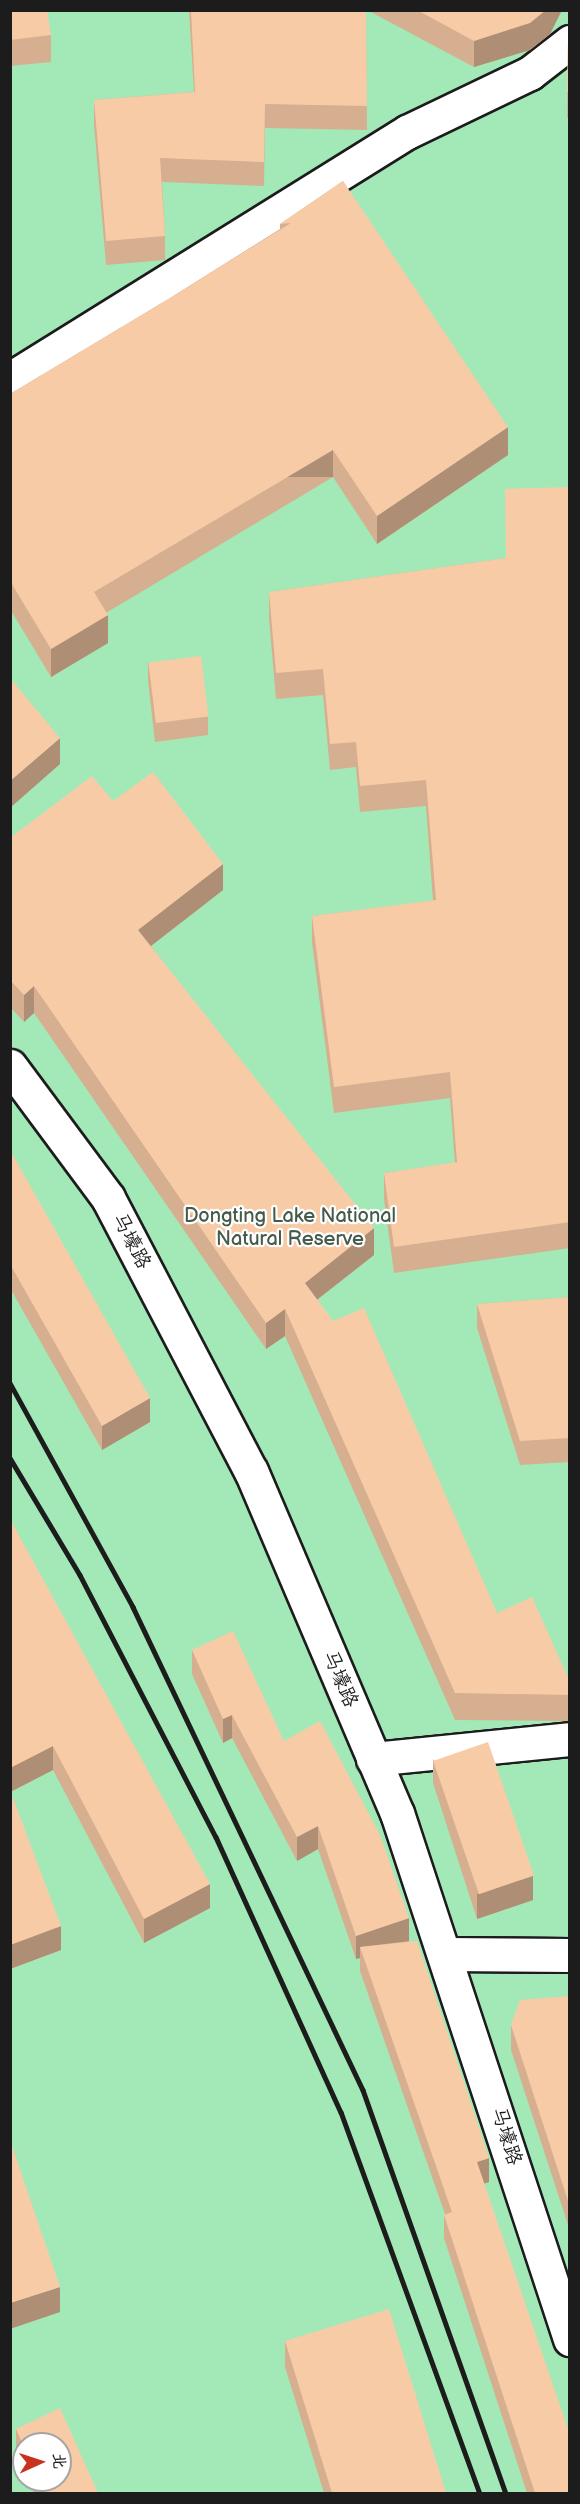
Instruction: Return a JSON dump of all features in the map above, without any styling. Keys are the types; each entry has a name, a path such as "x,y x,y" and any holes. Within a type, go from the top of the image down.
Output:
{"street":[{"path":"10,379 407,132 530,73 570,42"},
{"name":"马壕路","path":"10,1066 108,1198 251,1471 373,1759 445,1954 568,2329"},
{"path":"373,1759 570,1739"},
{"path":"445,1954 570,1955"}],"green space":[{"name":"Dongting Lake National Natural Reserve","path":"11,11 569,11 569,2493 11,2494"}],"building":[{"path":"10,10 47,10 51,35 10,40"},
{"path":"191,10 366,10 367,106 265,104 264,162 160,158 165,236 106,241 94,100 195,92"},
{"path":"417,10 546,10 530,23 474,41"},
{"path":"570,40 570,92 567,92 568,41"},
{"path":"343,181 508,427 377,516 333,450 94,592 108,615 51,649 10,581 10,394 291,223 280,224"},
{"path":"570,487 570,1222 394,1247 384,1173 457,1162 450,1072 334,1087 312,916 436,900 426,780 360,786 356,742 330,744 323,669 276,673 269,592 506,558 505,489"},
{"path":"201,656 208,717 156,723 148,662"},
{"path":"10,678 60,738 10,781"},
{"path":"153,772 223,864 138,930 374,1228 305,1283 333,1321 364,1308 497,1613 532,1597 570,1682 570,1695 455,1693 285,1309 266,1323 34,986 24,995 10,980 10,838 92,776 113,801"},
{"path":"10,1150 150,1398 102,1426 10,1264"},
{"path":"570,1297 570,1438 520,1441 477,1304"},
{"path":"10,1519 210,1884 144,1919 53,1746 10,1768"},
{"path":"233,1631 284,1741 320,1721 380,1835 409,1918 356,1936 318,1826 297,1837 232,1715 223,1719 192,1650"},
{"path":"488,1742 534,1875 479,1894 433,1761"},
{"path":"10,1790 61,1926 10,1945"},
{"path":"417,1941 489,2158 477,2162 570,2435 570,2493 535,2493 444,2215 452,2212 360,1947"},
{"path":"570,1996 570,2207 511,2025 520,2000"},
{"path":"10,2140 60,2287 10,2303"},
{"path":"389,2309 446,2493 332,2493 285,2341"},
{"path":"60,2408 71,2432 17,2432 16,2429"},
{"path":"72,2435 98,2493 45,2493 72,2492"}],"railway":[{"path":"10,1383 133,1607 363,2090 506,2494"},
{"path":"10,1458 80,1575 216,1837 341,2112 480,2494"}]}
